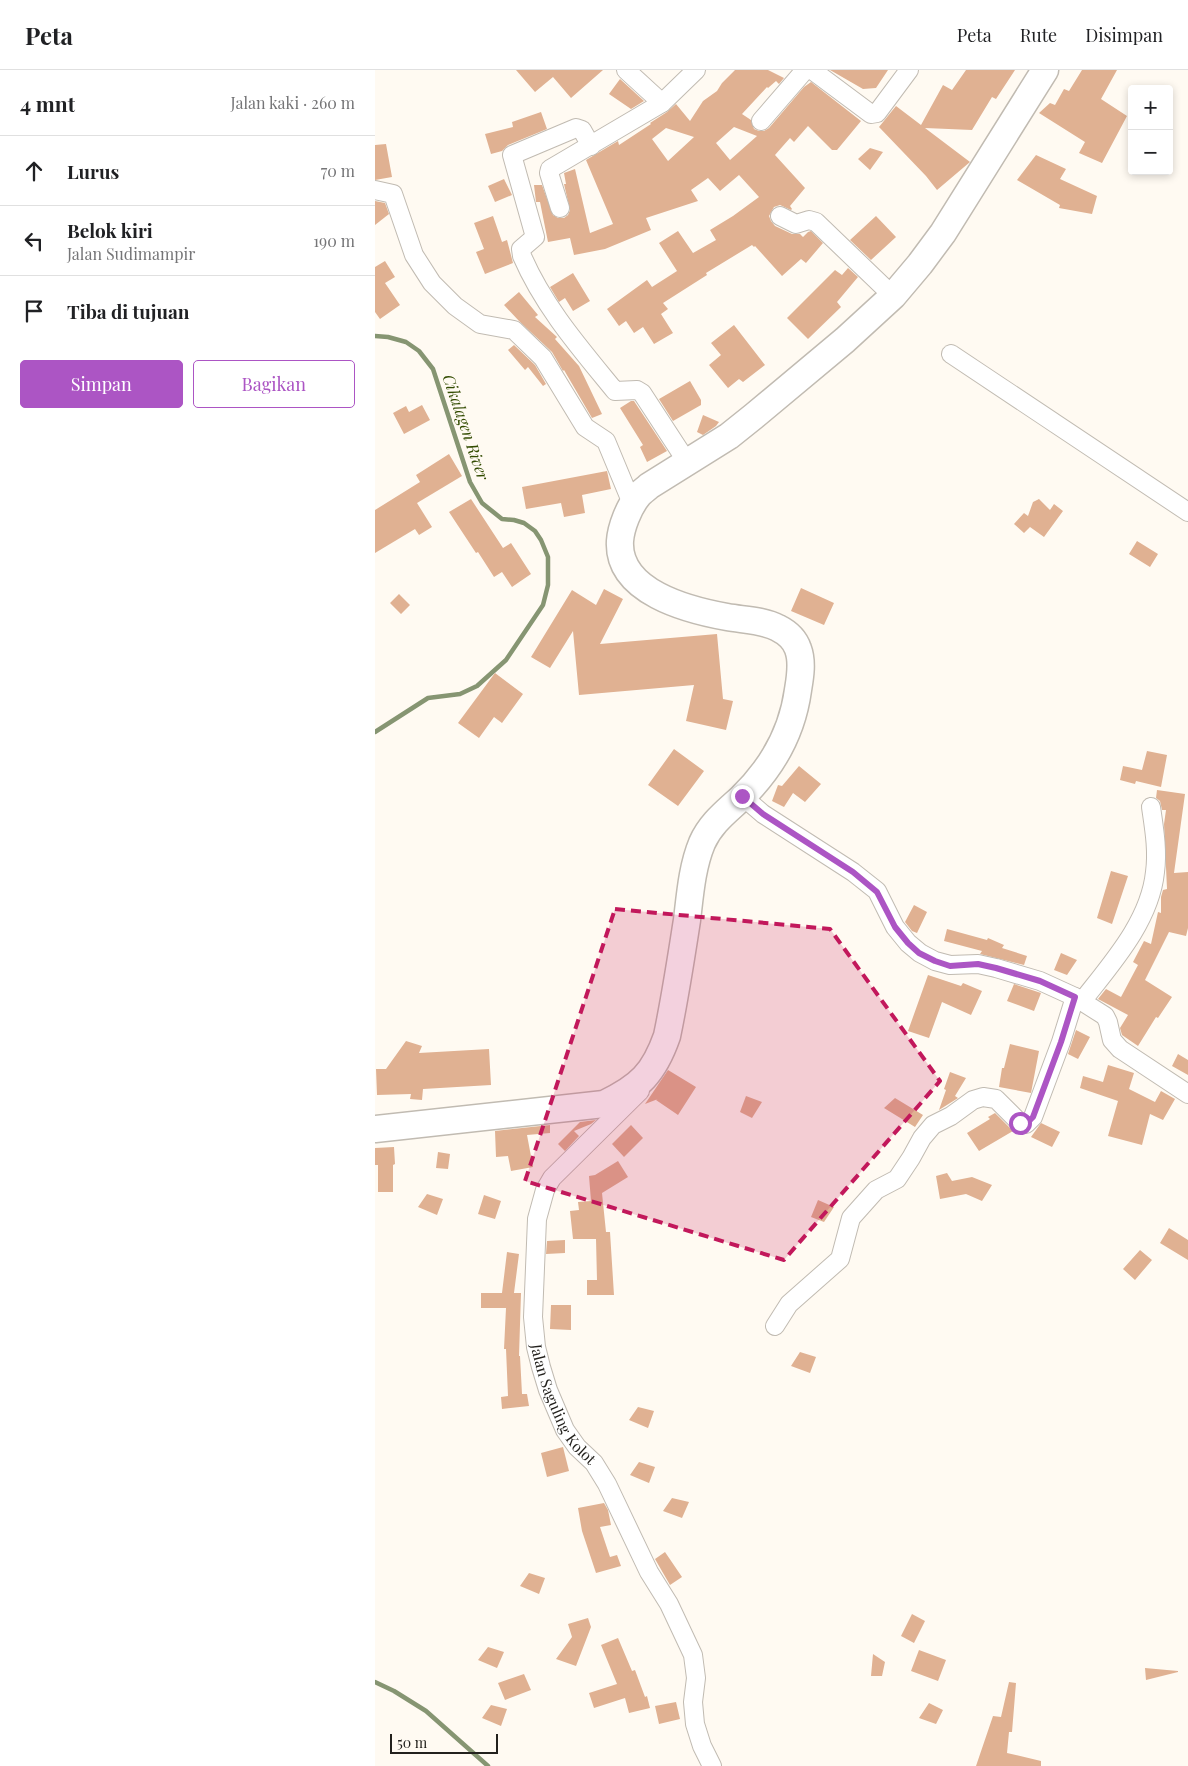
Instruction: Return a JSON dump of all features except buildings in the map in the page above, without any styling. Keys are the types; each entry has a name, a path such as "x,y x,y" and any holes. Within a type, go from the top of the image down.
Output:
{"highway":[{"path":"375,1128 604,1104 624,1095 637,1085 648,1074 660,1057 673,1008 693,874 701,845 709,829 742,796 775,758 785,741 797,697 800,654 790,635 779,628 768,624 697,610 677,603 641,585 625,566 620,549 624,521 637,496 649,486 729,436 845,340 893,296 943,233 1045,70"}],"street":[{"path":"626,70 662,103"},
{"path":"561,208 549,173 550,170 662,103 696,70"},
{"path":"761,121 805,70"},
{"path":"812,70 871,114 875,114 909,70"},
{"path":"591,146 582,130 576,128 511,156 535,237 521,249 522,256 544,299 557,318 615,391 637,390 642,393 687,462"},
{"path":"375,190 393,194 414,255 432,283 455,306 479,324 514,330 543,358 585,427 605,442 633,506"},
{"path":"780,216 796,224 809,220 817,222 893,296"},
{"path":"951,354 1188,512"},
{"path":"742,796 763,814 853,872 877,892 895,927 919,953 950,966 978,964 996,968 1040,981 1079,998 1105,1016 1112,1040 1120,1049 1188,1094"},
{"path":"775,1326 789,1304 840,1259 851,1218 876,1190 897,1179 922,1138 933,1125 951,1116 973,1100 983,1097 995,1099 1020,1123 1026,1124 1033,1117 1079,998 1119,953 1138,922 1152,892 1155,871 1155,848 1151,807"},
{"name":"Jalan Saguling Kolot","path":"660,1057 658,1067 636,1096 559,1171 545,1190 537,1219 533,1317 536,1347 547,1390 565,1430 577,1447 594,1463 607,1484 649,1572 669,1604 693,1655 696,1678 693,1702 695,1724 702,1746 712,1766"}],"highlighted area":[{"path":"615,909 830,929 940,1081 784,1260 525,1181"}],"waterway":[{"name":"Cikalagen River","path":"375,336 406,342 419,351 433,369 470,482 482,503 502,519 524,523 535,531 548,557 548,585 543,605 506,660 477,686 460,694 428,698 375,732"},
{"name":"Cikalagen River","path":"375,1682 394,1691 426,1711 488,1766"}],"route":[{"path":"742,796 763,814 853,872 877,892 895,927 919,953 950,966 978,964 996,968 1040,981 1075,997 1061,1042 1033,1117 1026,1124 1020,1123"}]}
